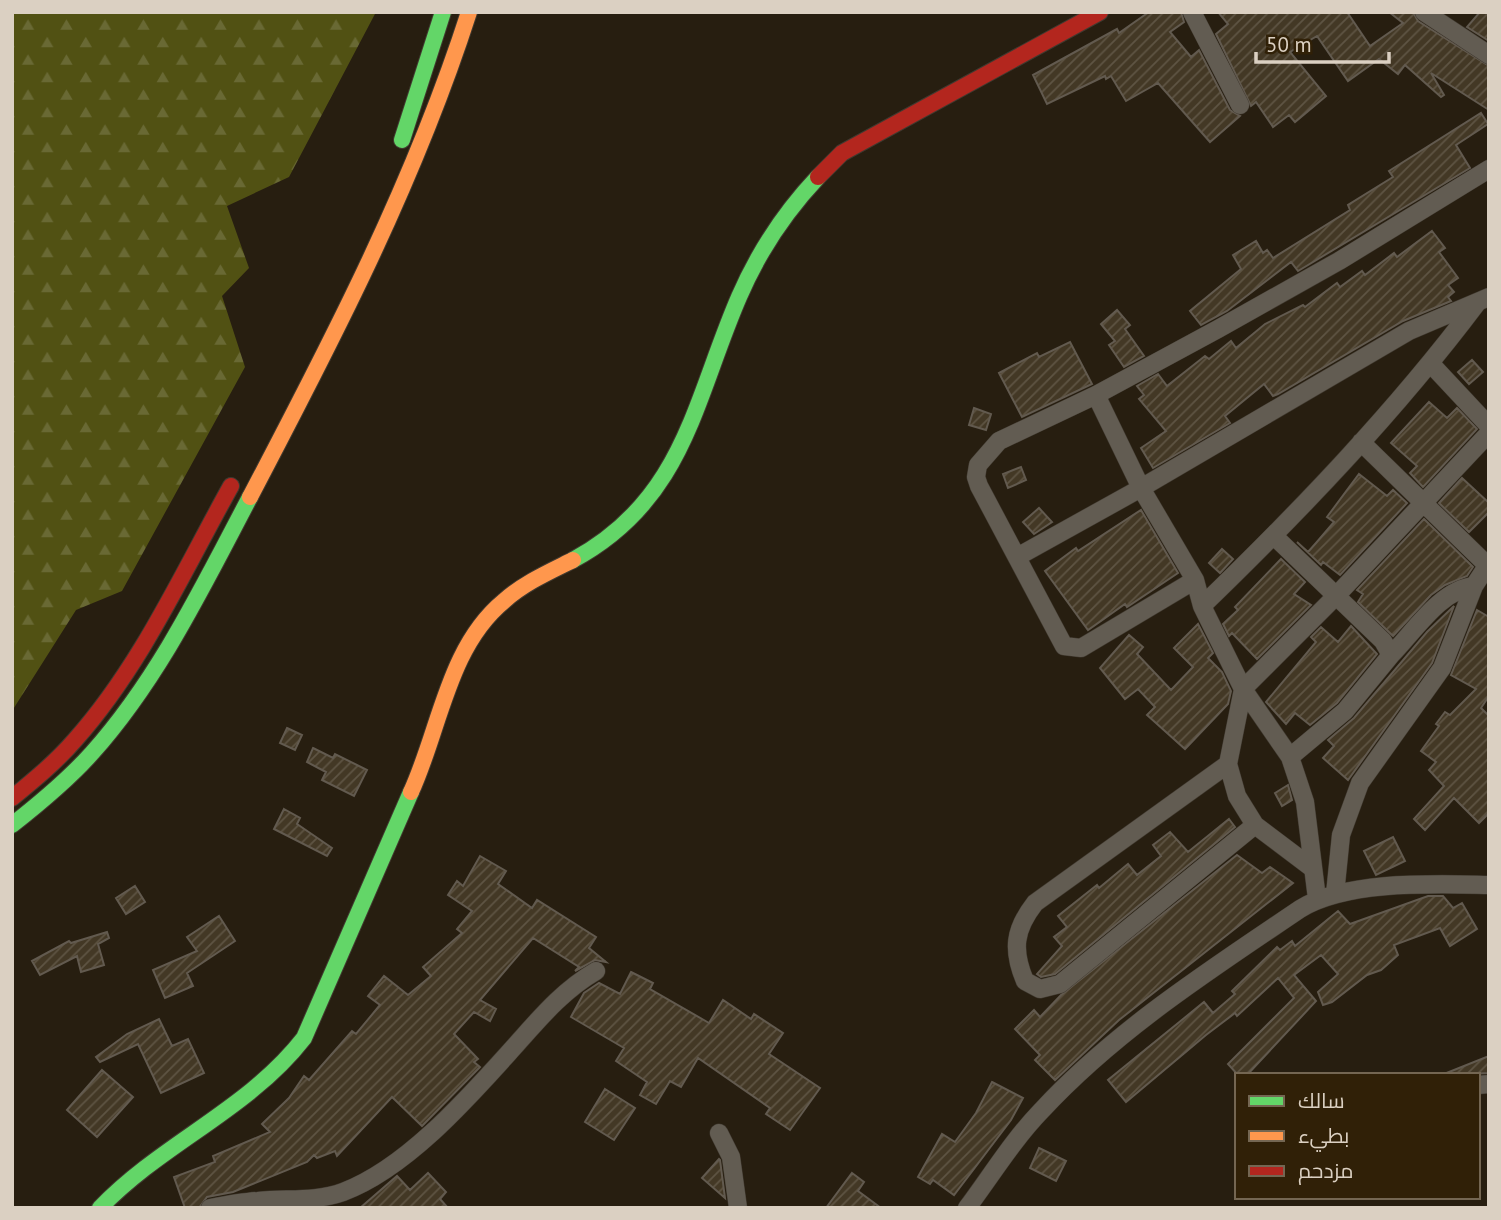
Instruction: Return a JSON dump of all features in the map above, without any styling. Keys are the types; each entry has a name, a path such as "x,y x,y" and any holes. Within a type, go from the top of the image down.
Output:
{"main road":[{"path":"398,150 443,12"},
{"path":"12,825 53,794 104,741 142,691 168,649 345,317 416,165 469,12"},
{"path":"100,1208 128,1179 239,1102 288,1062 317,1012 388,839 422,767 454,675 481,625 512,594 591,550 632,519 668,473 700,411 739,296 761,257 814,178 842,153 1100,12"},
{"path":"12,798 80,734 111,695 143,644 239,470"}],"street":[{"path":"1192,12 1240,106"},
{"path":"1424,12 1489,55"},
{"path":"1195,580 1074,650 1064,646 979,486 976,477 978,465 999,441 1096,396 1339,261 1489,169"},
{"path":"1017,557 1141,488 1409,331 1483,300"},
{"path":"1202,606 1274,536 1431,364 1483,300"},
{"path":"1431,364 1489,426"},
{"path":"1096,396 1141,488 1195,580 1202,606 1243,689 1290,758 1305,802 1312,867 1326,896"},
{"path":"1312,867 1255,825 1237,796 1228,764 1243,689 1336,597 1489,433"},
{"path":"1326,896 1341,835 1360,783 1442,668 1475,586 1488,564 1360,442"},
{"path":"1274,536 1383,641 1391,655"},
{"path":"1290,758 1345,711 1391,655 1444,600 1462,588 1475,586"},
{"path":"1228,764 1035,903 1018,927 1018,957 1026,981 1040,989 1060,985 1255,825"},
{"path":"967,1208 1040,1111 1097,1058 1170,998 1326,896 1422,885 1489,885"},
{"path":"210,1208 258,1200 317,1199 345,1191 390,1165 466,1100 554,1001 596,971"},
{"path":"719,1133 731,1157 738,1208"},
{"path":"328,1208 345,1191"}],"green space":[{"path":"12,12 376,12 289,177 227,206 249,268 222,296 245,367 122,591 76,610 12,711"}],"building":[{"path":"1149,12 1181,12 1184,22 1170,32 1191,57 1199,50 1230,110 1240,116 1210,142 1158,83 1126,101 1111,76 1106,79 1105,76 1047,104 1033,75 1117,29 1119,33"},
{"path":"1218,12 1347,12 1370,46 1403,23 1389,12 1413,12 1418,21 1489,66 1489,110 1431,73 1444,95 1441,97 1405,65 1398,74 1379,59 1348,81 1317,36 1290,52 1326,96 1295,122 1289,115 1273,127 1256,102 1251,106 1216,34 1228,24"},
{"path":"1480,12 1489,12 1489,41 1467,27"},
{"path":"1481,113 1488,124 1456,145 1470,168 1298,271 1291,262 1227,311 1201,325 1190,311 1241,269 1233,255 1256,241 1263,253 1267,250 1273,258 1350,210 1348,205 1393,177 1389,171"},
{"path":"1432,231 1445,248 1439,252 1458,278 1448,285 1454,292 1448,297 1451,301 1403,321 1278,394 1273,396 1264,384 1225,416 1230,423 1153,468 1141,448 1166,431 1139,399 1144,395 1137,386 1158,374 1167,386 1205,356 1209,359 1231,341 1236,348 1265,324 1303,305 1305,307 1337,283 1340,287 1362,271 1365,275 1394,253 1397,257"},
{"path":"1117,310 1130,325 1125,329 1144,356 1124,367 1109,345 1115,341 1101,324"},
{"path":"1070,342 1092,384 1022,417 999,373 1037,353 1039,357"},
{"path":"1472,360 1483,372 1469,384 1458,372"},
{"path":"1429,402 1447,418 1457,408 1477,429 1423,487 1410,473 1417,466 1391,443"},
{"path":"974,408 991,414 986,430 969,425"},
{"path":"1021,467 1026,480 1008,488 1003,474"},
{"path":"1359,474 1387,496 1393,490 1407,503 1340,575 1323,562 1321,565 1297,542 1308,552 1334,522 1327,517"},
{"path":"1462,478 1489,503 1489,512 1469,532 1439,503"},
{"path":"1039,508 1052,522 1034,534 1023,522"},
{"path":"1141,510 1178,573 1127,607 1125,604 1088,630 1045,571 1076,548 1078,551"},
{"path":"1424,519 1473,567 1467,576 1445,585 1431,595 1393,636 1358,602 1363,594 1357,590"},
{"path":"1222,549 1233,559 1220,573 1209,563"},
{"path":"1281,559 1305,582 1294,594 1311,605 1257,659 1232,633 1229,636 1223,624 1238,610 1235,607"},
{"path":"1454,606 1432,663 1348,780 1323,758 1334,746 1328,740 1354,718 1427,632"},
{"path":"1477,610 1489,617 1489,696 1481,708 1489,716 1489,813 1479,823 1454,798 1425,830 1414,819 1444,786 1429,770 1436,762 1421,751 1439,726 1436,724 1445,712 1450,715 1476,689 1451,675"},
{"path":"1198,624 1213,653 1208,658 1222,672 1231,691 1228,704 1185,749 1147,715 1155,707 1138,689 1125,699 1100,668 1129,635 1143,647 1137,654 1171,690 1193,667 1174,648"},
{"path":"1351,626 1377,654 1337,703 1310,725 1295,713 1286,724 1266,702 1316,642 1311,637 1321,627 1338,642"},
{"path":"287,728 302,735 295,750 280,743"},
{"path":"313,748 333,758 335,754 367,770 354,796 322,780 326,772 307,762"},
{"path":"1288,785 1292,800 1282,806 1275,793"},
{"path":"284,809 300,818 297,824 332,848 327,856 274,829"},
{"path":"1229,819 1235,827 1055,974 1041,977 1037,974 1062,946 1054,937 1067,927 1058,916 1128,864 1137,875 1161,856 1153,845 1170,832 1188,852"},
{"path":"1393,837 1405,861 1376,875 1364,851"},
{"path":"1237,855 1262,873 1270,867 1293,883 1119,1020 1055,1080 1035,1060 1040,1055 1015,1029 1034,1010 1040,1017 1061,995"},
{"path":"480,856 506,871 498,884 532,908 537,900 596,937 589,948 606,962 595,960 575,971 579,967 533,938 480,1000 496,1009 490,1021 474,1012 454,1034 478,1059 474,1062 480,1067 422,1126 392,1097 337,1156 335,1151 317,1158 314,1155 307,1162 233,1192 207,1197 199,1208 185,1208 174,1177 215,1162 213,1156 270,1132 262,1124 289,1098 304,1076 309,1080 352,1031 356,1034 380,1005 368,996 384,976 408,995 431,976 423,967 462,933 457,929 472,911 448,895 457,881 463,886"},
{"path":"135,886 145,902 126,914 116,898"},
{"path":"1428,896 1443,896 1453,908 1462,903 1477,929 1450,946 1440,928 1394,945 1398,955 1381,970 1367,975 1332,1002 1323,1005 1318,992 1338,974 1321,955 1294,975 1316,1001 1249,1073 1236,1073 1228,1064 1294,998 1278,978 1237,1016 1235,1013 1206,1035 1126,1102 1108,1080 1204,1002 1213,1013 1235,994 1232,991 1277,947 1280,950 1292,941 1295,946 1338,911 1350,924"},
{"path":"219,916 235,941 187,973 193,986 165,998 153,970 197,951 187,937"},
{"path":"107,932 109,938 98,944 104,965 81,972 77,956 40,975 32,961 69,941 71,943"},
{"path":"631,972 653,983 650,989 709,1023 723,1000 751,1019 754,1014 783,1033 769,1054 820,1088 790,1130 766,1114 770,1108 698,1058 681,1087 670,1081 656,1104 640,1095 647,1082 616,1061 624,1048 571,1017 584,993 599,983 620,994"},
{"path":"159,1019 172,1046 188,1039 204,1073 161,1093 138,1044 100,1062 96,1057 127,1034"},
{"path":"1489,1056 1489,1073 1446,1073"},
{"path":"102,1070 133,1097 97,1137 67,1110"},
{"path":"992,1082 1023,1098 1011,1120 954,1195 933,1180 930,1184 918,1177 942,1134 955,1142 976,1113"},
{"path":"605,1089 635,1108 614,1140 585,1122"},
{"path":"1039,1148 1066,1161 1056,1181 1030,1168"},
{"path":"720,1160 725,1198 702,1178"},
{"path":"428,1173 446,1192 440,1199 448,1208 360,1208 397,1176 410,1190"},
{"path":"852,1173 864,1182 858,1191 881,1208 826,1208"}],"traffic: fast":[{"path":"402,140 443,12"},
{"path":"573,560 610,536 639,508 662,478 681,445 739,297 755,265 784,219 818,177"},
{"path":"12,825 83,763 138,694 197,597 250,497"},
{"path":"100,1208 150,1164 257,1086 304,1038 411,792"}],"traffic: slow":[{"path":"250,497 312,379 370,259 423,138 469,12"},
{"path":"411,792 447,690 470,641 485,620 504,601 537,578 573,560"}],"traffic: jam":[{"path":"818,177 842,153 1100,12"},
{"path":"12,798 68,748 99,711 160,618 231,486"}]}
